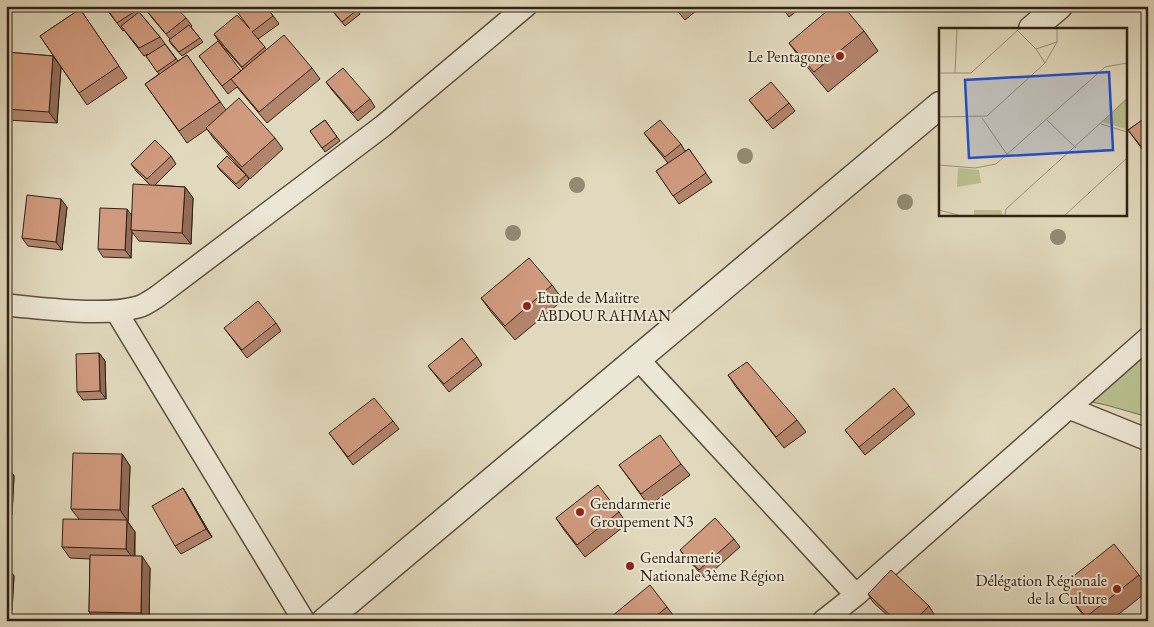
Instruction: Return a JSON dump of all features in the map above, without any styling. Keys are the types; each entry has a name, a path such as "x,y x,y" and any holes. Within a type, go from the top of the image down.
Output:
{"street":[{"path":"6,305 116,311 139,307 158,296 383,126 526,6"},
{"path":"1033,28 1059,6"},
{"path":"325,621 939,106"},
{"path":"116,311 304,621"},
{"path":"823,621 856,595 1148,338"},
{"path":"638,359 856,595"},
{"path":"1069,408 1148,440"}],"green space":[{"path":"1148,332 1148,417 1072,398"}],"building":[{"path":"105,6 134,6 137,10 117,23"},
{"path":"151,6 175,6 186,18 166,34 147,11"},
{"path":"239,6 266,6 273,16 252,32 265,47 242,67 214,34 237,15 250,29 235,9"},
{"path":"329,6 354,6 357,10 342,22"},
{"path":"675,6 687,6 679,12"},
{"path":"781,6 794,6 786,12"},
{"path":"833,6 843,6 864,31 814,72 789,43"},
{"path":"80,9 119,66 79,93 40,36"},
{"path":"139,12 160,37 139,48 121,26"},
{"path":"189,25 200,38 179,52 169,40"},
{"path":"284,35 312,68 259,112 231,79"},
{"path":"218,41 241,71 222,86 199,56"},
{"path":"165,44 176,59 157,72 146,56"},
{"path":"6,52 53,56 49,112 6,109"},
{"path":"187,55 220,102 179,131 145,84"},
{"path":"343,68 370,99 353,113 326,82"},
{"path":"771,82 789,103 767,121 749,100"},
{"path":"239,98 275,138 242,167 206,128"},
{"path":"1148,116 1148,155 1128,130"},
{"path":"325,120 337,137 322,148 310,131"},
{"path":"660,120 681,144 665,157 644,133"},
{"path":"155,140 171,156 147,179 131,164"},
{"path":"689,149 706,173 673,196 656,171"},
{"path":"227,156 246,175 236,184 217,166"},
{"path":"133,184 185,187 182,233 131,230"},
{"path":"27,195 61,199 56,242 22,238"},
{"path":"100,208 127,209 125,250 98,249"},
{"path":"529,258 552,285 505,326 481,298"},
{"path":"258,301 276,323 242,350 224,328"},
{"path":"462,338 477,357 444,384 428,366"},
{"path":"99,353 100,391 77,392 76,354"},
{"path":"747,362 797,420 776,437 728,375"},
{"path":"894,388 909,406 859,447 845,430"},
{"path":"374,398 393,421 348,457 329,433"},
{"path":"660,435 681,464 641,494 619,465"},
{"path":"73,453 122,454 120,510 71,509"},
{"path":"6,467 9,468 7,507 6,507"},
{"path":"598,485 619,512 577,545 556,518"},
{"path":"183,488 206,529 175,546 152,506"},
{"path":"715,518 734,539 699,570 680,550"},
{"path":"63,519 127,520 126,549 62,547"},
{"path":"1114,544 1139,575 1086,617 1061,586"},
{"path":"90,555 142,556 141,613 89,612"},
{"path":"891,570 929,606 914,621 896,621 868,594"},
{"path":"650,585 667,607 650,621 616,621 612,616"}],"place":[{"name":"Le Pentagone","path":"840,56"},
{"name":"Etude de Maîitre ABDOU RAHMAN","path":"527,306"},
{"name":"Gendarmerie Groupement N3","path":"580,512"},
{"name":"Gendarmerie Nationale 3ème Région","path":"630,566"},
{"name":"Délégation Régionale de la Culture","path":"1117,589"}]}
